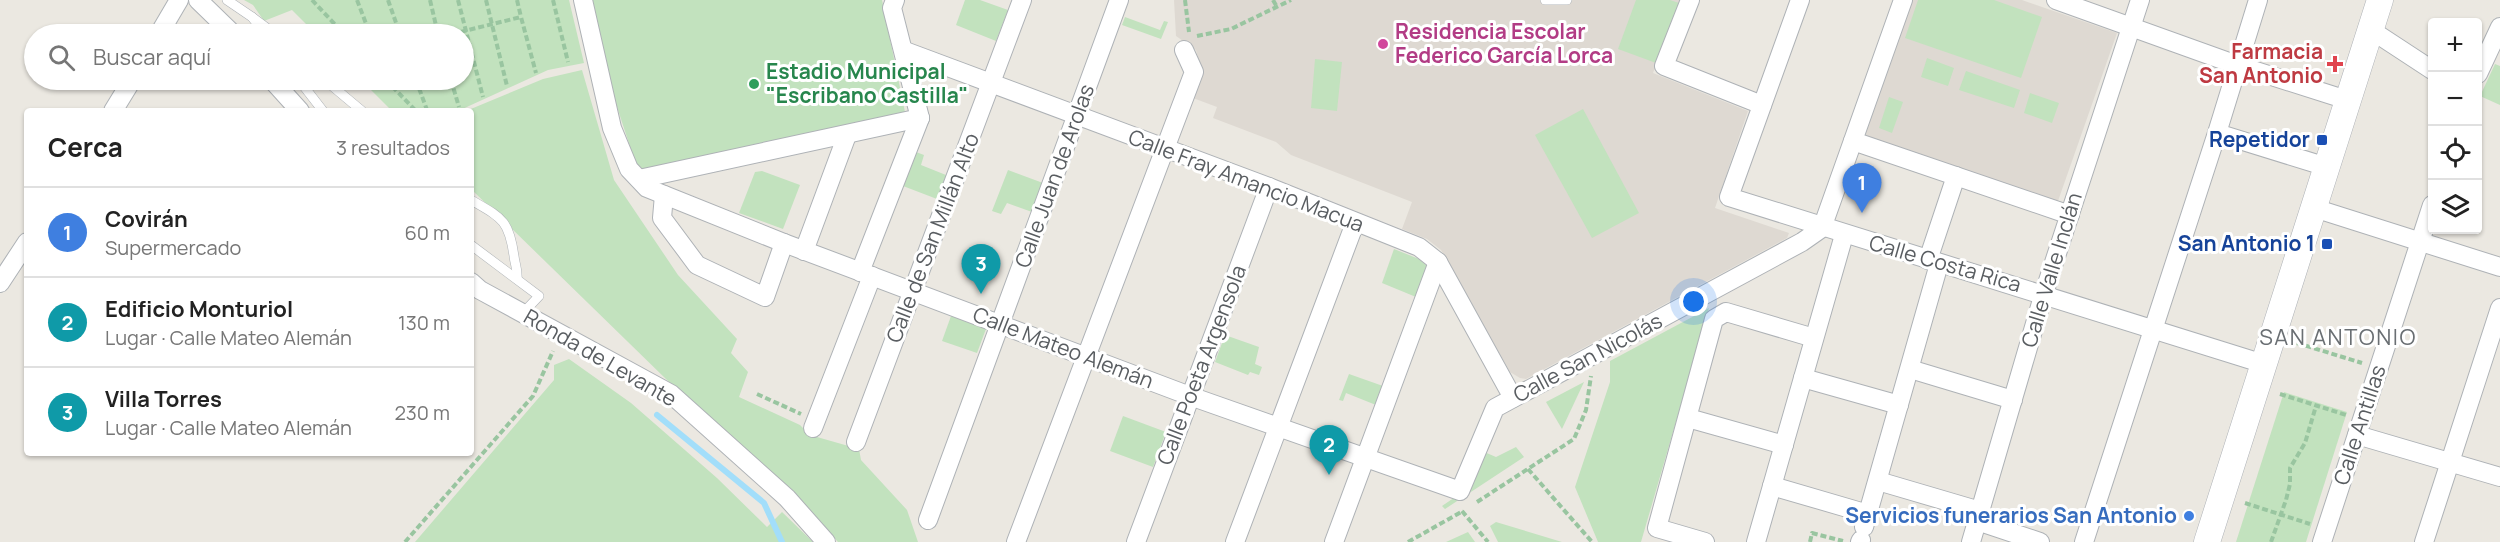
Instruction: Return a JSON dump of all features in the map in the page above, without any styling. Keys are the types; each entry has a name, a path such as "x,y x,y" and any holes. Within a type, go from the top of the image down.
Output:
{"main road":[{"path":"2207,542 2380,0"}],"street":[{"path":"165,24 180,0"},
{"path":"198,0 223,24"},
{"path":"583,0 612,128 629,169 639,179 920,118"},
{"name":"Calle de San Millán Alto","path":"856,442 1022,0"},
{"name":"Calle Juan de Arolas","path":"928,520 1119,0"},
{"path":"1690,0 1664,66 1762,105 1800,0"},
{"path":"1822,228 1903,0"},
{"path":"2056,0 2131,25 2237,65 2347,100"},
{"name":"Calle Valle Inclán","path":"1971,542 2044,293 2140,0"},
{"path":"2084,542 2258,0"},
{"path":"813,428 920,118 892,3"},
{"path":"2479,72 2500,27"},
{"path":"2370,30 2428,67"},
{"path":"1016,542 1194,72 1184,50"},
{"name":"Calle Fray Amancio Macua","path":"905,51 1269,187 1355,224 1419,247 1438,262 1513,398"},
{"path":"115,108 126,90"},
{"path":"281,90 297,108"},
{"name":"Calle Costa Rica","path":"1762,105 1729,197 1844,235 2044,293 2264,364"},
{"path":"2217,133 2327,167"},
{"path":"804,251 848,135"},
{"path":"1853,141 2070,215"},
{"path":"1772,486 1860,533 1878,481 1910,369 1956,176"},
{"name":"Calle Mateo Alemán","path":"639,179 647,188 804,251 1190,396 1460,491"},
{"name":"Calle Poeta Argensola","path":"1136,542 1269,187"},
{"path":"664,195 662,218 697,265 765,297 784,243"},
{"path":"2314,208 2500,267"},
{"name":"Calle Antillas","path":"2318,534 2357,435 2428,220"},
{"path":"1235,542 1355,224"},
{"name":"Calle San Nicolás","path":"1460,491 1495,408 1802,242 1822,228"},
{"path":"1756,542 1844,235"},
{"path":"0,283 24,247"},
{"path":"1334,542 1438,262"},
{"name":"Ronda de Levante","path":"474,285 671,394 787,498 826,542"},
{"path":"2424,542 2500,308"},
{"path":"1705,542 1657,528 1714,319 1726,312 1814,338"},
{"path":"1910,369 2013,400"},
{"path":"1803,378 1899,405"},
{"path":"1688,418 1784,445"},
{"path":"2357,435 2500,477"},
{"path":"1878,481 1979,516 2040,542"}],"lane":[{"path":"227,0 261,24"},
{"path":"1545,0 1567,0"},
{"path":"252,17 257,24"},
{"path":"307,90 321,108"},
{"path":"337,90 358,108"},
{"path":"474,202 495,213 506,225 514,239 517,279"},
{"path":"474,247 538,296 523,313"}],"path":[{"path":"312,0 335,24"},
{"path":"357,0 366,24"},
{"path":"388,0 396,24"},
{"path":"429,0 435,24"},
{"path":"458,0 463,24"},
{"path":"486,0 507,86"},
{"path":"517,0 536,73"},
{"path":"553,0 567,62"},
{"path":"1185,0 1189,38 1232,29 1291,0"},
{"path":"1273,0 1277,7"},
{"path":"474,29 521,17"},
{"path":"474,64 483,97"},
{"path":"396,90 413,108"},
{"path":"420,90 426,108"},
{"path":"454,90 459,107"},
{"path":"405,542 533,396 561,334"},
{"path":"2297,343 2366,364"},
{"path":"1407,542 1462,511 1574,439 1586,410 1592,383 1589,357"},
{"path":"757,394 803,415 813,428"},
{"path":"2280,394 2349,416"},
{"path":"2271,542 2290,484 2290,468 2305,443 2316,406"},
{"path":"1528,469 1592,542"},
{"path":"2245,503 2279,514 2318,534"},
{"path":"1462,511 1488,542"},
{"path":"1810,542 1812,533 1860,533"}],"shaded area":[{"path":"1174,0 1680,0 1653,73 1748,111 1715,208 1789,233 1787,238 1526,379 1520,378 1510,372 1441,250 1427,239 1402,229 1412,202 1291,155 1276,142 1213,118 1217,107 1193,98 1202,74 1196,50 1176,36"},
{"path":"1911,0 2022,0 2117,33 2058,201 1864,137"}],"green space":[{"path":"244,0 569,0 584,63 548,70 465,108 389,108 371,90 474,90 474,24 306,24 292,10 264,21 253,5"},
{"name":"Estadio Municipal \"Escribano Castilla\"","path":"589,0 882,0 906,117 639,174 601,58"},
{"path":"965,0 980,0 1008,10 996,41 956,25"},
{"path":"1636,0 1670,0 1679,3 1656,63 1618,49"},
{"path":"1918,0 1994,0 2042,17 2021,78 1905,38"},
{"path":"1125,17 1160,30 1164,21 1168,22 1161,39 1122,25"},
{"path":"1927,58 1954,68 1948,86 1921,77"},
{"path":"1315,59 1342,62 1337,111 1311,108"},
{"path":"2495,64 2500,66 2500,105 2482,97 2482,92"},
{"path":"582,70 614,180 678,275 737,339 731,353 748,372 739,397 800,425 810,435 859,449 861,460 907,510 918,542 838,542 797,498 667,380 474,192 473,108 543,79"},
{"path":"1966,71 2020,90 2014,108 1959,90"},
{"path":"2030,93 2059,103 2052,123 2024,113"},
{"path":"1889,97 1903,102 1892,133 1879,128"},
{"path":"1583,109 1639,213 1592,238 1535,135"},
{"path":"916,152 924,155 921,165 946,175 937,199 903,186"},
{"path":"1008,170 1043,183 1032,212 1007,203 1001,214 992,211"},
{"path":"762,171 800,185 783,229 739,213 755,172"},
{"path":"1394,249 1419,259 1427,266 1416,297 1382,283"},
{"path":"1709,308 1641,542 1598,542 1575,487 1610,382 1610,361"},
{"path":"951,316 986,329 977,353 942,341"},
{"path":"1225,335 1259,347 1255,364 1262,367 1259,375 1250,372 1248,375 1215,362"},
{"path":"569,359 631,403 717,478 767,527 782,512 813,542 415,542 554,380 554,365"},
{"path":"1349,374 1383,386 1376,405 1346,393 1343,401 1339,400"},
{"path":"1584,382 1562,429 1546,402"},
{"path":"2284,392 2347,412 2306,542 2236,542"},
{"path":"1123,416 1166,432 1153,467 1110,451"},
{"path":"1516,447 1524,457 1445,509 1442,506 1464,491 1482,451 1496,457"},
{"path":"1496,522 1562,542 1498,542 1490,526"},
{"path":"1468,532 1475,542 1446,542"}],"waterway":[{"path":"657,415 764,503 782,542"}],"place":[{"name":"Residencia Escolar Federico García Lorca","path":"1383,44"},
{"name":"Farmacia San Antonio","path":"2335,64"},
{"name":"Estadio Municipal \"Escribano Castilla\"","path":"754,84"},
{"name":"Repetidor","path":"2322,140"},
{"name":"Covirán","path":"1862,213"},
{"name":"San Antonio 1","path":"2327,244"},
{"name":"Villa Torres","path":"981,294"},
{"name":"Edificio Monturiol","path":"1329,475"},
{"name":"Servicios funerarios San Antonio","path":"2189,516"}],"district":[{"name":"SAN ANTONIO","path":"2338,337"}]}
